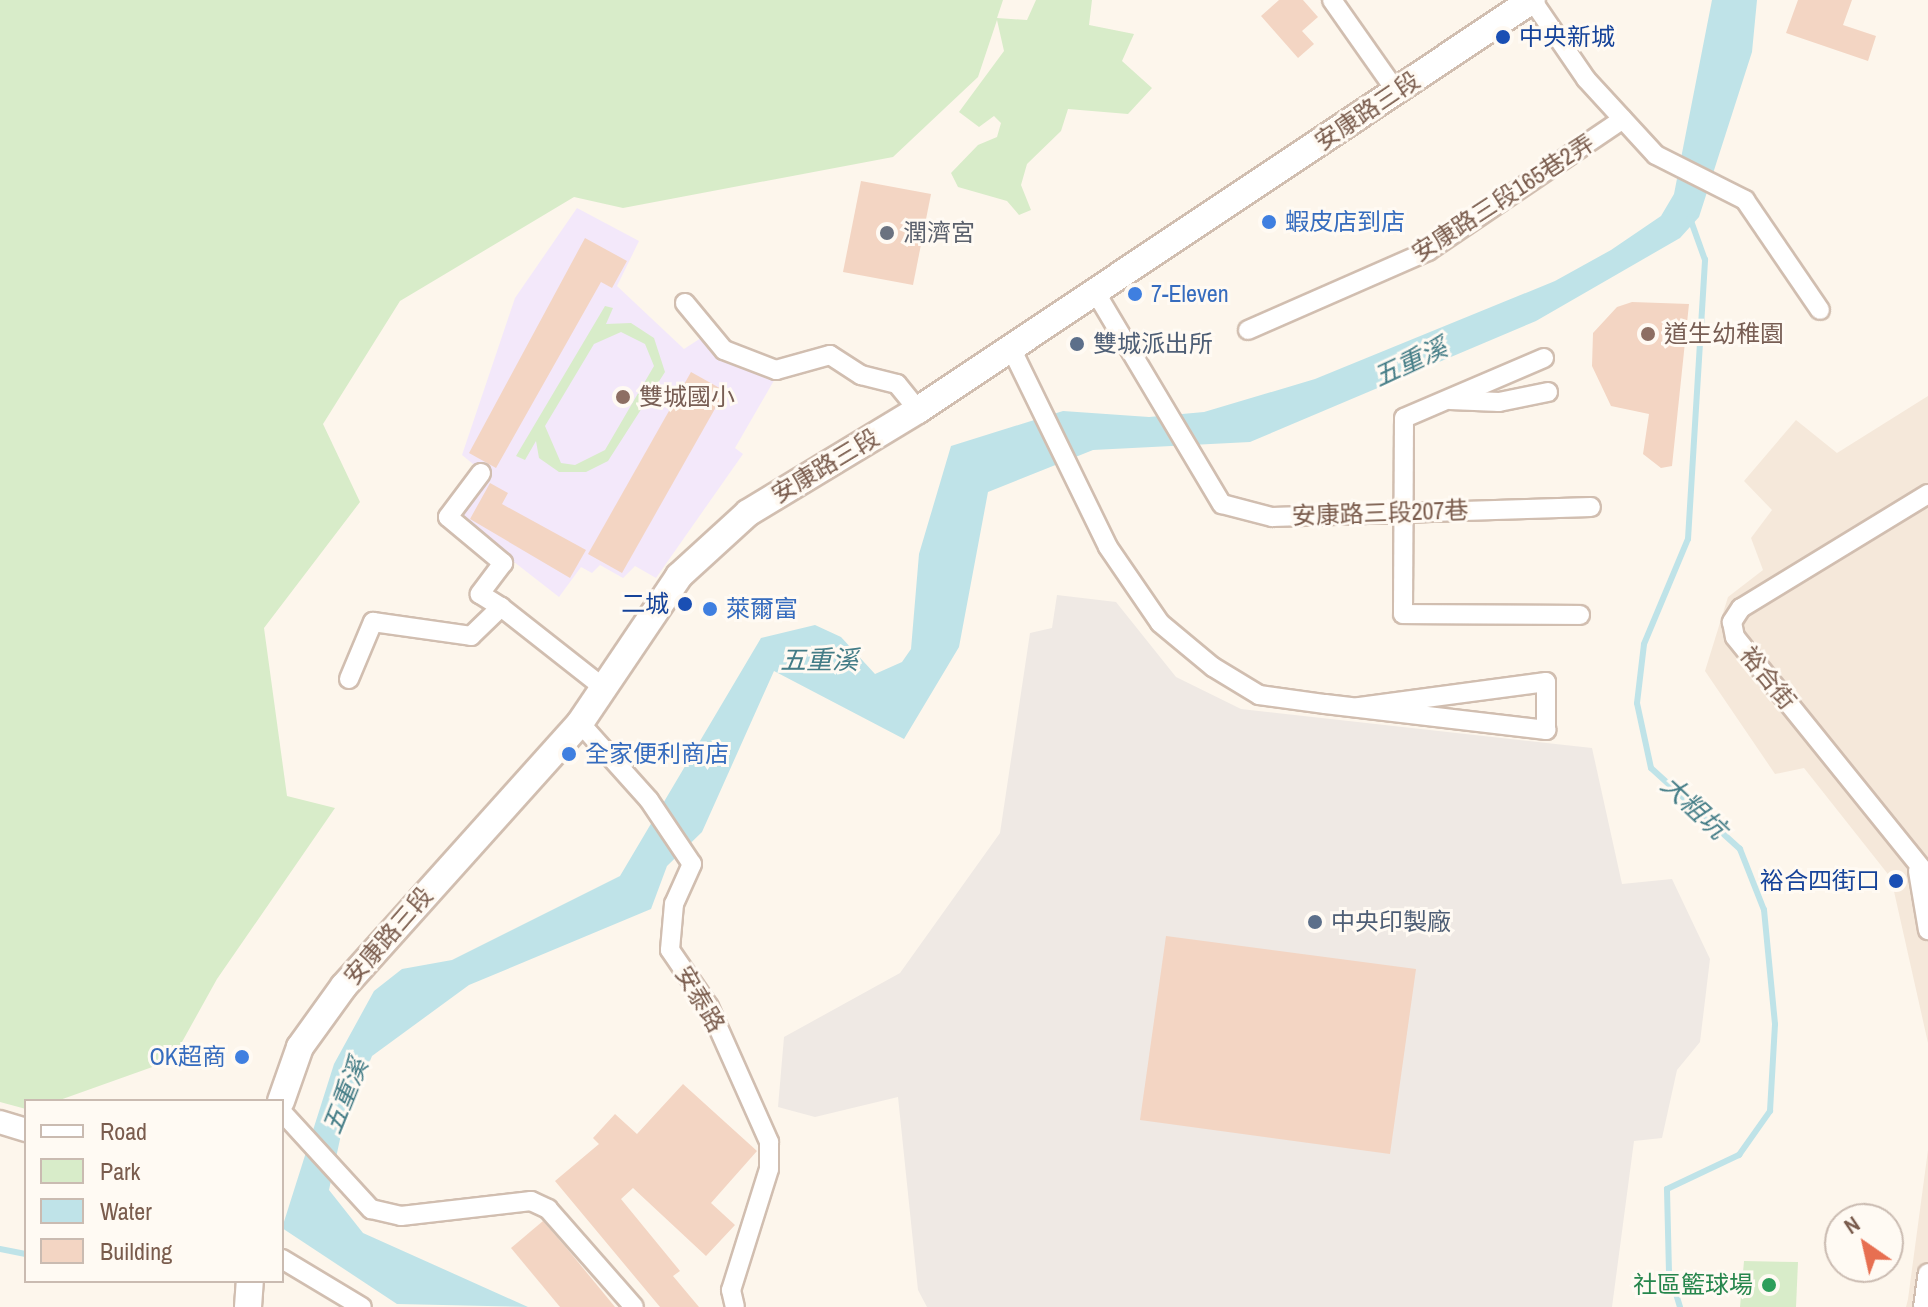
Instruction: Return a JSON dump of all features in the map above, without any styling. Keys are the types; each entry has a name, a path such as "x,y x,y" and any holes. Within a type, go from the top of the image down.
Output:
{"main road":[{"name":"安康路三段","path":"282,1099 300,1047 344,986 580,723 679,576 748,513 918,410 1532,0"},
{"path":"248,1307 250,1283"}],"street":[{"path":"1332,0 1396,91"},
{"path":"1532,0 1623,119 1666,162 1715,181 1745,200 1820,310"},
{"name":"安康路三段165巷2弄","path":"1248,330 1428,251 1623,119"},
{"name":"安康路三段207巷","path":"1096,293 1222,504 1247,515 1591,507"},
{"path":"685,303 724,350 776,370 830,355 861,375 897,384 918,410"},
{"path":"1011,348 1108,547 1160,623 1213,667 1259,695 1546,730 1546,682 1358,707"},
{"path":"1544,358 1404,418 1401,512 1403,614 1580,615"},
{"path":"1443,400 1499,402 1548,392"},
{"path":"481,473 448,517 503,563 480,594 604,688"},
{"name":"裕合街","path":"1923,873 1735,637 1732,622 1741,608 1928,494"},
{"path":"349,679 373,622 471,636 501,607"},
{"name":"安泰路","path":"580,723 649,800 692,864 674,904 670,950 709,1007 769,1142 769,1169 731,1290 735,1307"},
{"path":"1923,873 1928,930"},
{"path":"284,1114 371,1209 401,1216 531,1201 566,1224 634,1307"},
{"path":"0,1122 24,1129"},
{"path":"284,1260 362,1307"},
{"path":"1923,1307 1928,1273"}],"shaded area":[{"name":"雙城國小","path":"577,208 639,241 617,286 684,349 704,336 776,377 735,448 743,454 656,578 635,566 623,578 600,565 592,573 581,567 559,597 460,520 489,477 462,455 515,298"},
{"path":"1928,396 1928,1043 1891,878 1804,768 1775,774 1705,671 1728,597 1763,570 1751,538 1772,510 1744,481 1796,420 1837,453"},
{"name":"中央印製廠","path":"1057,595 1116,602 1176,677 1241,709 1592,748 1622,884 1672,879 1710,959 1700,1042 1677,1070 1662,1138 1634,1141 1612,1307 927,1307 918,1290 898,1097 815,1117 778,1107 784,1037 900,973 1000,833 1030,633 1052,628"},
{"path":"1928,1150 1928,1307 1906,1307 1908,1299"}],"green space":[{"path":"0,0 1003,0 997,18 1027,20 1036,0 1092,0 1089,25 1134,34 1122,61 1152,88 1128,114 1068,109 1061,131 1027,164 1021,185 1031,210 1019,215 1007,201 958,187 951,173 978,145 997,137 1001,123 994,116 979,127 959,112 1004,51 997,20 978,77 893,157 623,208 574,197 400,301 323,424 360,502 264,628 287,796 335,808 217,979 172,1060 63,1099 24,1099 24,1108 0,1102"},
{"path":"605,306 613,308 606,324 631,323 654,338 665,372 608,461 586,472 559,472 539,458 536,441 525,460 516,456","holes":["621,332 645,344 654,366 605,450 575,465 561,463 545,426 594,344"]},
{"name":"社區籃球場","path":"1744,1261 1798,1262 1796,1307 1740,1307"}],"water":[{"name":"五重溪","path":"1712,0 1757,0 1752,52 1699,217 1680,238 1536,321 1250,442 1093,450 988,492 959,647 904,739 774,671 702,832 667,866 651,909 469,985 372,1056 342,1130 329,1190 363,1233 528,1307 397,1304 284,1229 334,1064 374,991 402,969 452,960 620,876 761,638 815,625 841,637 875,674 902,662 911,649 919,554 951,446 1063,411 1149,417 1204,412 1315,379 1555,281 1611,250 1661,216 1674,194"}],"building":[{"path":"1279,0 1303,0 1318,17 1302,31 1314,44 1298,58 1261,16"},
{"path":"1798,0 1852,0 1843,25 1876,36 1868,61 1786,33"},
{"name":"潤濟宮","path":"861,181 931,194 913,285 843,272"},
{"path":"585,238 627,261 612,288 601,282 496,468 469,453"},
{"path":"1632,302 1689,304 1672,466 1661,468 1643,454 1649,414 1611,406 1592,366 1593,333 1617,307"},
{"path":"691,372 725,391 622,573 588,554"},
{"path":"490,483 508,493 502,504 586,550 570,578 470,519"},
{"path":"1166,936 1416,969 1390,1154 1140,1120"},
{"path":"683,1084 757,1151 711,1203 735,1225 706,1256 633,1188 621,1199 680,1271 673,1276 699,1307 660,1307 555,1181 599,1144 593,1138 615,1114 637,1134"},
{"path":"543,1221 615,1307 560,1307 511,1248"}],"waterway":[{"name":"大粗坑","path":"1680,1307 1669,1272 1667,1189 1739,1155 1770,1111 1775,1024 1764,910 1740,849 1651,768 1637,703 1644,644 1688,539 1705,260 1690,218"},
{"path":"0,1249 24,1254"}],"place":[{"name":"中央新城","path":"1503,37"},
{"name":"蝦皮店到店","path":"1269,222"},
{"name":"潤濟宮","path":"887,233"},
{"name":"7-Eleven","path":"1135,294"},
{"name":"道生幼稚園","path":"1648,334"},
{"name":"雙城派出所","path":"1077,344"},
{"name":"雙城國小","path":"623,397"},
{"name":"二城","path":"685,604"},
{"name":"萊爾富","path":"710,609"},
{"name":"全家便利商店","path":"569,754"},
{"name":"裕合四街口","path":"1896,881"},
{"name":"中央印製廠","path":"1315,922"},
{"name":"OK超商","path":"242,1057"},
{"name":"社區籃球場","path":"1769,1285"}]}
